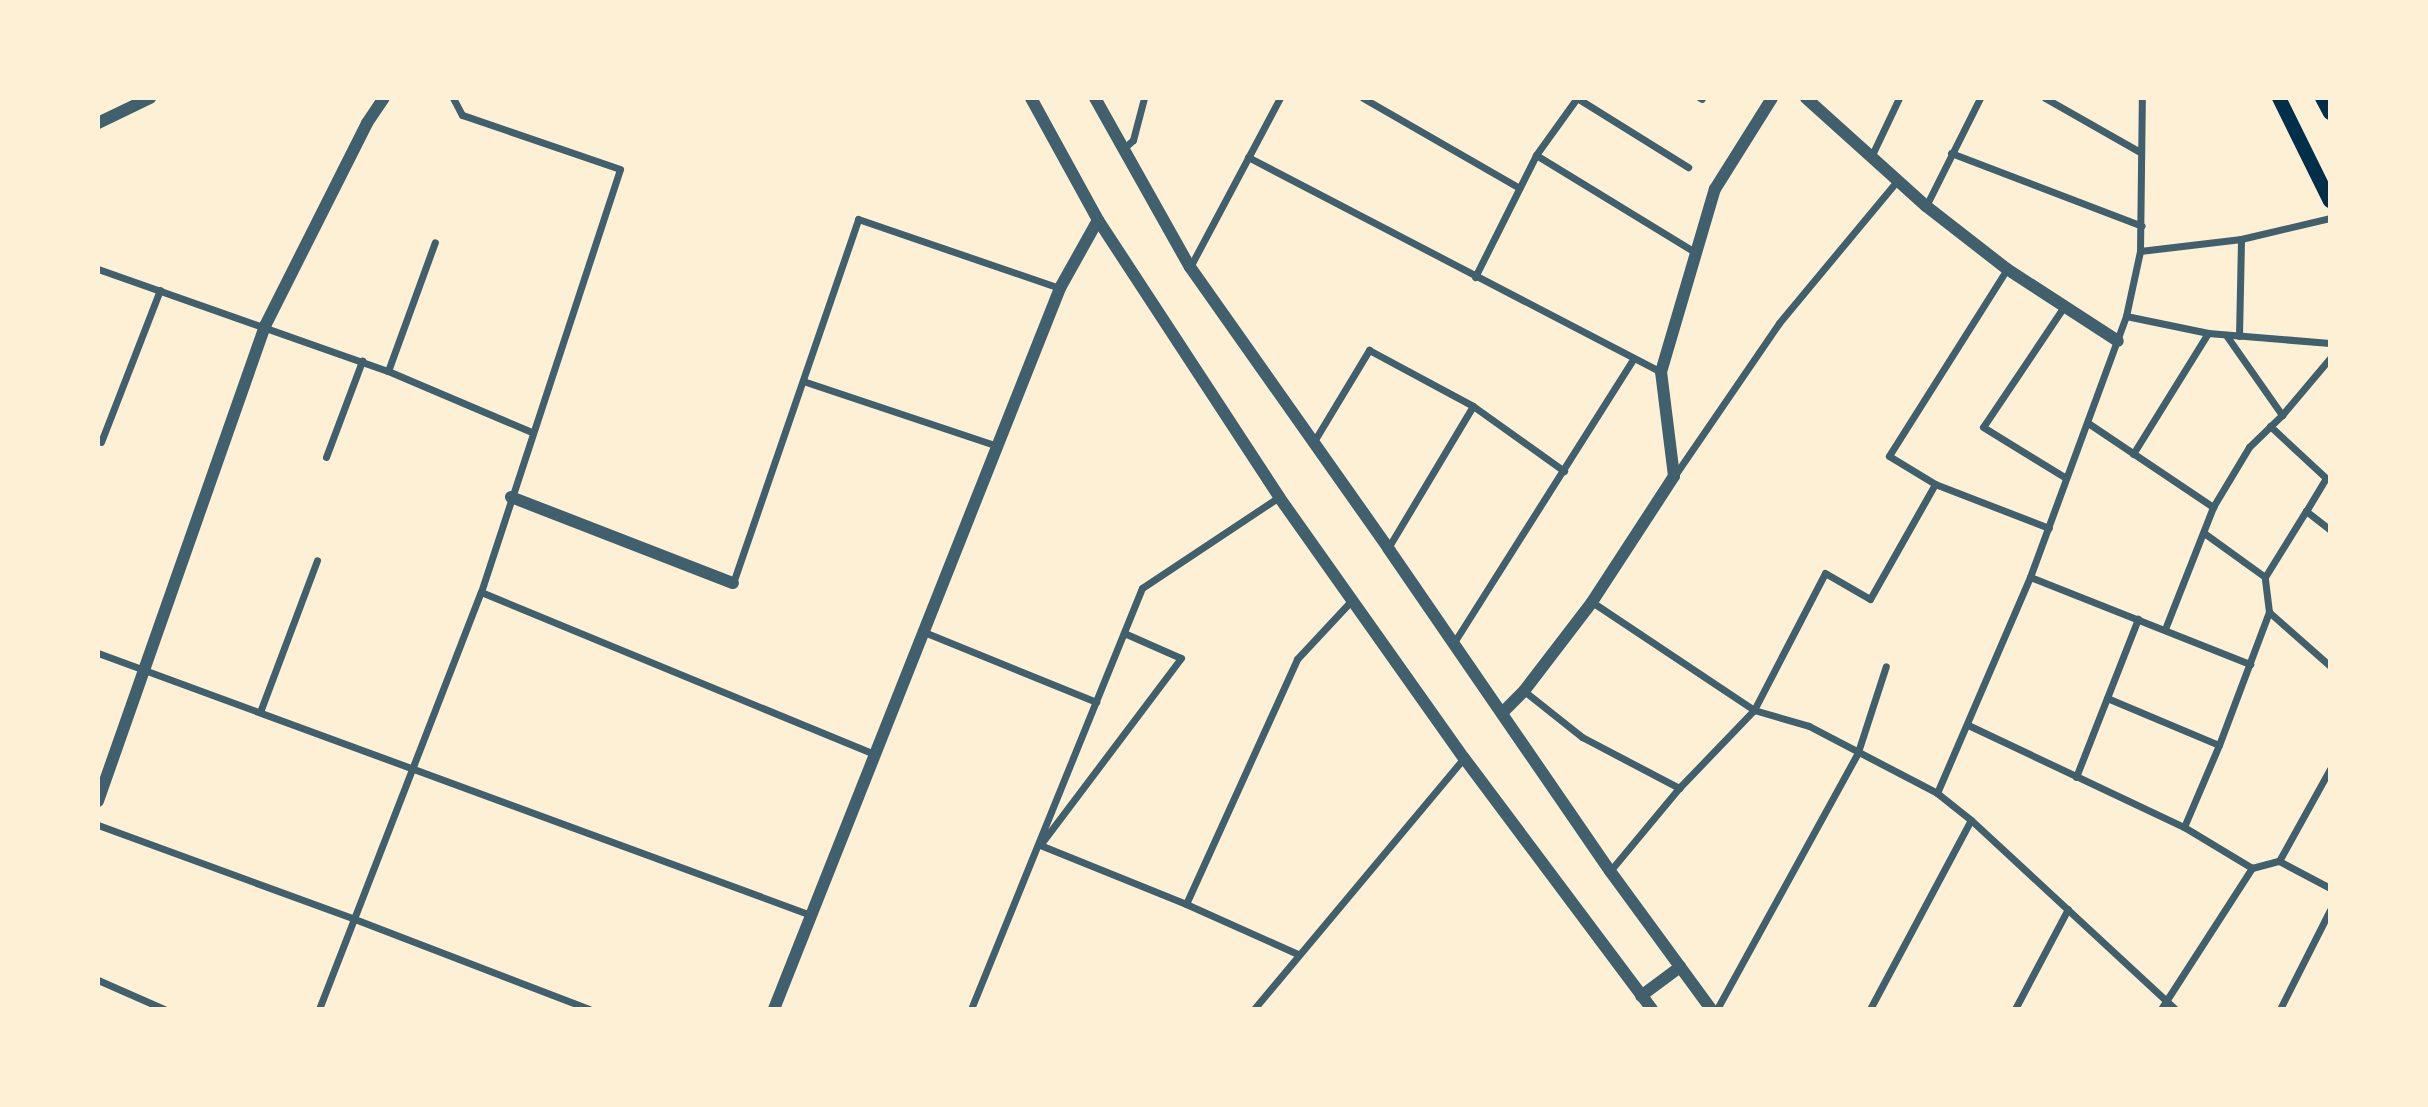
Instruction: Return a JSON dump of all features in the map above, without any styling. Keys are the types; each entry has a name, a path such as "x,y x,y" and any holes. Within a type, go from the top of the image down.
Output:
{"main road":[{"path":"2279,98 2330,201"},
{"path":"2322,98 2330,113"}],"street":[{"path":"98,123 150,98"},
{"path":"98,801 265,326 367,123 384,98"},
{"path":"318,1009 481,592 620,169 462,115 453,98"},
{"path":"1031,98 1098,220 1279,498 1464,758 1652,1009"},
{"path":"1095,98 1190,267 1388,548 1610,871 1711,1009"},
{"path":"1123,149 1133,140 1144,98"},
{"path":"1190,267 1280,98"},
{"path":"1363,98 1518,187"},
{"path":"1475,277 1536,155 1577,98 1688,167"},
{"path":"1674,476 1661,372 1715,188 1772,98"},
{"path":"1806,98 1926,206 2007,269 2063,308 2118,341"},
{"path":"1871,158 1899,98"},
{"path":"1926,206 1980,98"},
{"path":"2045,98 2140,152"},
{"path":"1937,793 2030,578 2126,316 2140,251 2142,226 2142,98"},
{"path":"1951,153 2142,226"},
{"path":"1536,155 1695,252"},
{"path":"1248,157 1661,372"},
{"path":"1502,713 1524,691 1592,602 1779,323 1897,181"},
{"path":"2140,251 2241,239 2330,218"},
{"path":"511,497 733,583 858,219 1060,288"},
{"path":"774,1009 1060,288 1098,220"},
{"path":"2239,335 2241,239"},
{"path":"388,371 435,242"},
{"path":"98,269 362,361 532,432"},
{"path":"2007,269 1889,456 1935,484 2049,528"},
{"path":"101,442 160,290"},
{"path":"2063,308 1983,427 2066,478"},
{"path":"2126,316 2208,333 2330,343"},
{"path":"2133,454 2208,333"},
{"path":"2225,335 2282,415"},
{"path":"1313,443 1369,350 1473,406 1563,471"},
{"path":"1453,644 1634,358"},
{"path":"2165,629 2213,507 2249,447 2282,415 2330,358"},
{"path":"326,457 362,361"},
{"path":"803,381 997,446"},
{"path":"1388,548 1473,406"},
{"path":"2088,423 2213,507"},
{"path":"2184,827 2219,745 2269,611 2265,578 2326,478 2270,426"},
{"path":"1610,871 1679,788 1754,710 1825,573 1870,599 1935,484"},
{"path":"971,1009 1040,845 1142,588 1279,498"},
{"path":"2306,511 2329,526"},
{"path":"2204,533 2265,578"},
{"path":"260,712 317,560"},
{"path":"2030,578 2250,664"},
{"path":"481,592 875,754"},
{"path":"1186,904 1297,659 1352,600"},
{"path":"1592,602 1754,710 1809,726 1937,793 1971,820 2175,1009"},
{"path":"2269,611 2330,666"},
{"path":"2076,777 2138,619"},
{"path":"924,632 1096,702"},
{"path":"1040,845 1181,658 1125,633"},
{"path":"98,653 413,766 811,915"},
{"path":"1717,1009 1858,752 1886,666"},
{"path":"1524,691 1581,737 1679,788"},
{"path":"2107,698 2219,745"},
{"path":"1968,725 2184,827 2252,867 2279,861 2330,888"},
{"path":"1254,1009 1464,758"},
{"path":"2279,861 2330,769"},
{"path":"1870,1009 1971,820"},
{"path":"98,825 589,1009"},
{"path":"1040,845 1186,904 1298,954"},
{"path":"2161,1009 2252,867"},
{"path":"2015,1009 2068,909"},
{"path":"2281,1009 2327,923 2330,910"},
{"path":"1641,996 1680,967"},
{"path":"98,980 164,1009"}]}
